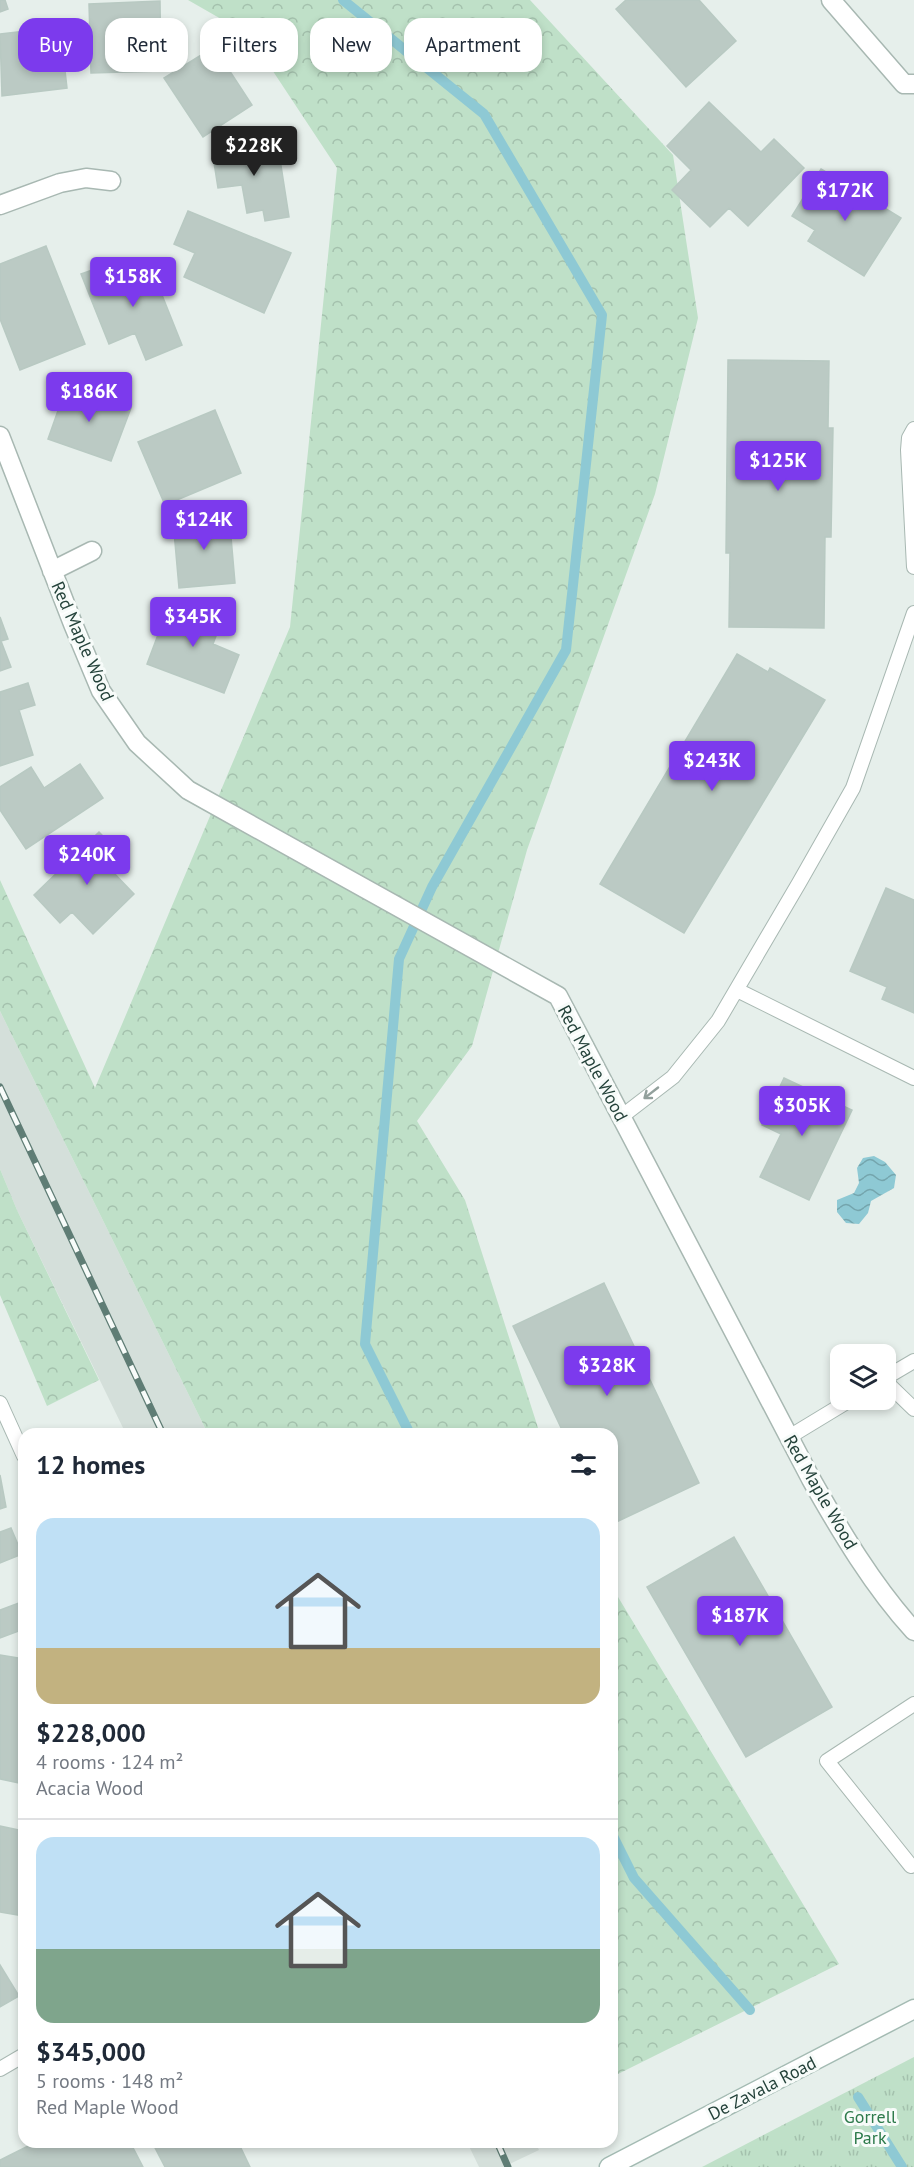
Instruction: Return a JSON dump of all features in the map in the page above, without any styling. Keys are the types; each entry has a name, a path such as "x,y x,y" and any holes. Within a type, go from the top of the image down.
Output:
{"street":[{"path":"831,0 909,84"},
{"path":"0,205 60,183 86,178 111,181"},
{"name":"Red Maple Wood","path":"0,436 101,691 137,742 188,790 558,996 837,1526 893,1608 914,1630"},
{"name":"Red Maple Wood","path":"52,571 92,551"},
{"name":"De Zavala Road","path":"609,2167 914,2009"}],"lane":[{"path":"914,429 909,438 908,450 914,567"},
{"path":"621,1117 673,1077 718,1021 737,990 853,788 914,613"},
{"path":"737,990 914,1078"},
{"path":"896,1372 914,1361"},
{"path":"896,1390 914,1409"},
{"path":"0,1403 18,1443"},
{"path":"789,1437 834,1410"},
{"path":"912,1866 827,1761 914,1704"},
{"path":"0,2069 18,2058"}],"shaded area":[{"path":"0,1011 205,1428 123,1428 17,1210 0,1169"},
{"path":"470,2148 538,2148 539,2150 503,2167 479,2167"}],"green space":[{"path":"188,0 530,0 673,155 698,318 655,494 527,850 472,1046 417,1121 465,1200 538,1428 205,1428 0,1011 0,880 95,1088 290,627 337,168 273,72 298,72 298,18 219,18"},
{"path":"0,1169 17,1210 99,1380 47,1406 0,1295"},
{"path":"618,1597 839,1964 618,2074"},
{"name":"Gorrell Park","path":"914,2057 914,2167 702,2167"}],"water":[{"path":"874,1156 885,1162 896,1175 894,1188 871,1201 868,1213 859,1224 846,1223 837,1212 837,1200 854,1193 859,1183 857,1168 863,1158"}],"building":[{"path":"0,0 5,0 8,9 0,12"},
{"path":"626,0 699,0 736,41 686,87 616,9"},
{"path":"160,1 160,18 105,18 105,72 126,72 91,73 93,72 93,18 89,18 89,4"},
{"path":"18,32 18,72 65,72 67,88 2,96 0,34"},
{"path":"200,56 200,72 230,72 252,105 203,137 164,78 174,72 188,72 188,63"},
{"path":"709,102 761,152 774,139 804,168 748,226 729,208 710,227 672,190 691,170 667,146"},
{"path":"277,140 289,217 265,221 263,210 247,213 242,185 218,188 212,150"},
{"path":"821,169 901,218 864,276 808,241 815,230 792,216"},
{"path":"188,211 291,253 264,313 184,277 195,253 174,244"},
{"path":"46,246 85,344 20,370 0,319 0,264"},
{"path":"148,260 182,345 146,360 135,333 109,344 81,274 101,267 105,277"},
{"path":"728,360 829,361 828,428 833,428 831,537 825,537 824,628 729,627 730,553 726,553"},
{"path":"67,385 131,408 111,461 48,439"},
{"path":"215,410 241,473 165,505 138,442"},
{"path":"229,514 235,583 179,588 173,520"},
{"path":"171,600 222,620 213,644 239,655 224,693 147,664"},
{"path":"0,617 8,639 1,641 11,667 0,671"},
{"path":"737,654 768,672 770,668 825,700 684,933 600,884"},
{"path":"28,683 35,705 19,710 33,755 0,766 0,692"},
{"path":"80,764 103,798 26,849 0,810 0,787 31,767 44,788"},
{"path":"99,832 124,858 111,870 134,894 93,934 72,912 60,923 34,895"},
{"path":"886,888 914,900 914,1013 882,999 887,987 850,971"},
{"path":"784,1078 852,1110 809,1200 760,1177 781,1134 762,1125"},
{"path":"604,1283 699,1483 618,1521 618,1428 561,1428 513,1326"},
{"path":"0,1475 6,1507 0,1509"},
{"path":"11,1528 18,1545 18,1556 0,1563 0,1532"},
{"path":"734,1537 832,1707 746,1757 647,1587"},
{"path":"18,1603 18,1631 0,1638 0,1610"},
{"path":"0,1655 18,1658 18,1783 0,1779"},
{"path":"0,1826 18,1830 18,1915 0,1912"},
{"path":"0,1965 18,1997 0,2007"},
{"path":"24,2148 133,2148 143,2167 0,2167 0,2160"},
{"path":"155,2148 241,2148 250,2167 165,2167"}],"waterway":[{"path":"343,0 484,114 602,315 566,650 432,887 399,959 365,1344 407,1428"},
{"path":"618,1846 634,1878 750,2010"},
{"path":"858,2097 902,2167"}],"railway":[{"path":"0,1087 160,1428"},
{"path":"500,2148 508,2167"}]}
